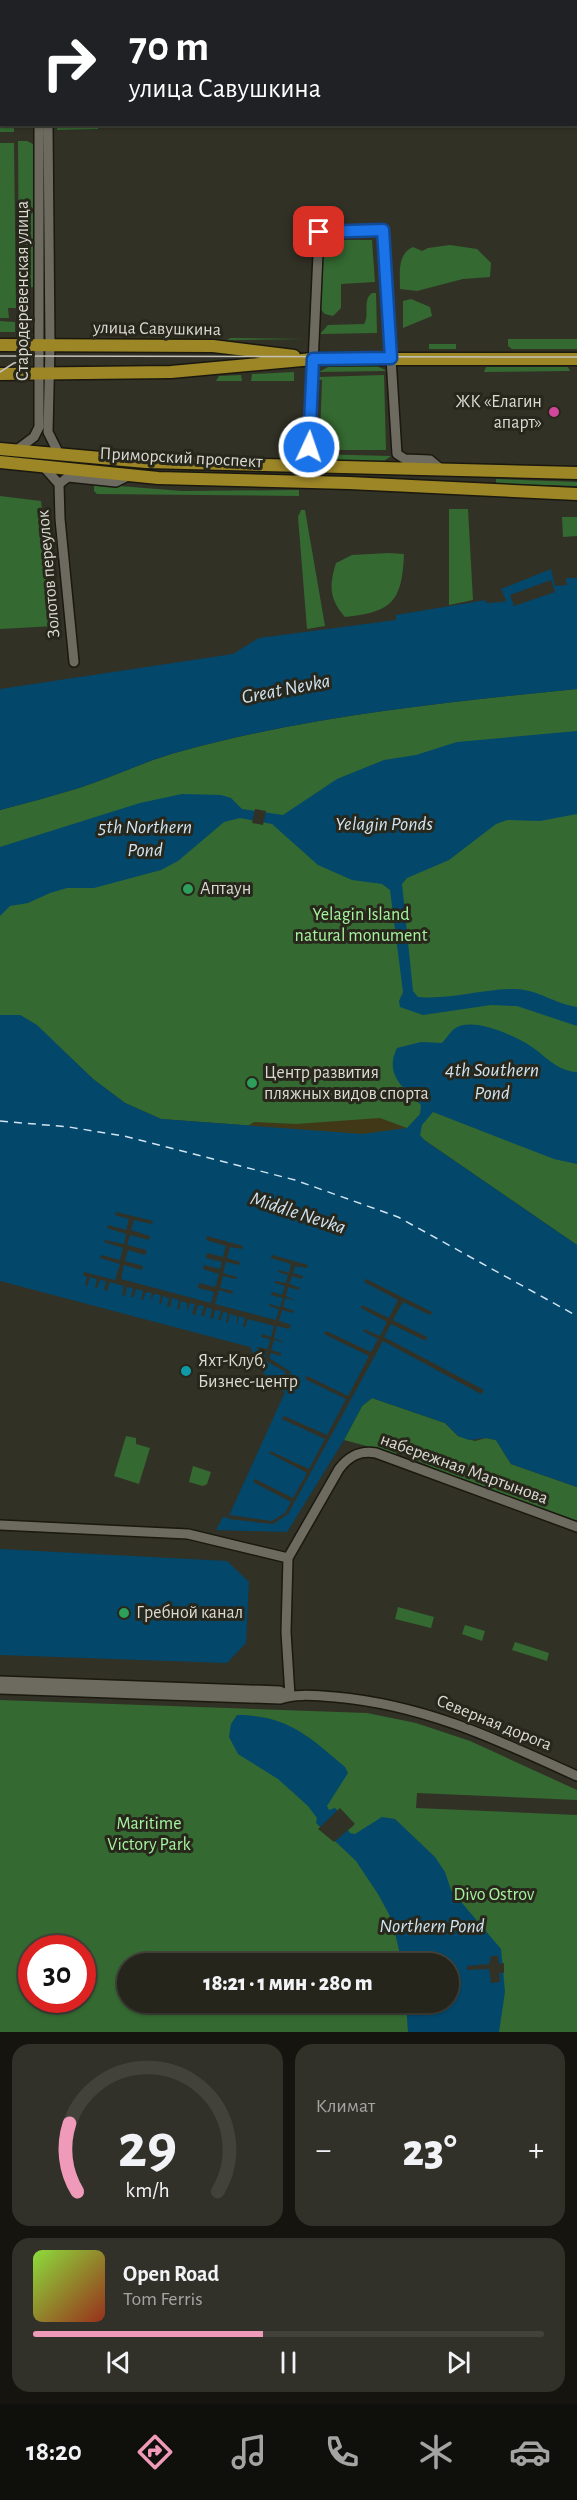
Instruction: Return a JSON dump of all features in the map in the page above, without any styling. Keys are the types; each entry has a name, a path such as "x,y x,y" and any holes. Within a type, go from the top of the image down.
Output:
{"main road":[{"name":"улица Савушкина","path":"0,345 213,346 313,359"},
{"name":"улица Савушкина","path":"0,374 171,372 313,359 577,359"},
{"name":"Приморский проспект","path":"0,448 146,462 577,473"},
{"name":"Приморский проспект","path":"0,462 131,475 577,494"}],"street":[{"name":"Стародеревенская улица","path":"39,126 45,345"},
{"name":"Стародеревенская улица","path":"18,449 34,437 39,427 45,345 48,126"},
{"path":"291,466 309,452 319,232 383,230 397,454 405,459 430,460 442,470"},
{"name":"Стародеревенская улица","path":"43,374 48,432 59,453"},
{"path":"309,452 328,468"},
{"name":"Золотов переулок","path":"43,466 59,484 60,519 74,662"},
{"name":"Золотов переулок","path":"59,484 72,477 116,482 131,475"},
{"name":"набережная Мартынова","path":"288,1558 344,1462 359,1453 369,1452 577,1527"},
{"path":"0,1525 188,1534 288,1558 286,1632 290,1696"},
{"name":"Северная дорога","path":"0,1682 280,1691 290,1696"},
{"name":"Северная дорога","path":"0,1689 368,1700 419,1711 474,1729 577,1776"}],"green space":[{"path":"0,126 14,126 14,132 0,132"},
{"path":"57,126 98,126 98,129 57,130"},
{"path":"18,141 27,141 35,145 36,287 19,288"},
{"path":"0,143 14,143 16,308 8,308 9,318 0,318"},
{"path":"372,240 375,282 341,284 341,308 333,316 325,314 320,309 323,249 327,241"},
{"path":"450,245 477,249 491,263 490,277 463,279 417,291 400,289 400,265 408,250 413,247 422,251"},
{"path":"372,293 376,293 377,333 320,334 328,325 364,324 367,299"},
{"path":"411,299 430,307 432,316 403,328 403,301"},
{"path":"0,321 15,322 15,332 0,332"},
{"path":"231,338 305,339 227,340"},
{"path":"508,339 577,339 577,349 512,349 508,346"},
{"path":"429,344 456,344 456,349 429,349"},
{"path":"377,366 387,371 319,372 328,367"},
{"path":"486,367 568,367 570,371 484,372"},
{"path":"294,372 294,381 251,381 252,374"},
{"path":"241,375 242,381 216,381 219,376"},
{"path":"384,375 386,450 313,450 313,438 320,438 322,380 316,379 317,377"},
{"path":"314,454 391,456 384,461 322,460"},
{"path":"496,479 577,482 577,486 496,484"},
{"path":"94,484 182,491 299,490 299,496 97,494 94,491"},
{"path":"0,496 41,501 55,626 0,629"},
{"path":"449,509 468,509 473,600 449,605"},
{"path":"301,510 305,510 325,626 307,629 298,517"},
{"path":"562,517 577,517 577,536 563,537"},
{"path":"404,554 401,583 397,594 384,608 345,617 336,604 332,592 332,578 336,563 352,555"},
{"name":"Yelagin Island natural monument","path":"577,689 577,1245 407,1128 363,1134 161,1119 125,1103 93,1079 36,1025 20,1015 0,1015 0,810 79,788 169,755 279,728 428,705"},
{"path":"372,1398 445,1423 458,1436 475,1441 486,1438 496,1440 511,1464 577,1487 577,1521 475,1486 397,1452 396,1454 344,1440 362,1406"},
{"path":"126,1436 136,1438 136,1444 150,1448 139,1484 114,1476"},
{"path":"193,1466 211,1472 207,1484 203,1486 189,1482"},
{"path":"398,1607 434,1617 431,1628 395,1619"},
{"path":"465,1625 485,1631 482,1641 462,1634"},
{"path":"515,1642 549,1653 547,1661 512,1650"},
{"name":"Maritime Victory Park","path":"0,1700 367,1713 416,1723 470,1741 577,1790 577,1800 417,1793 416,1808 577,1815 577,2032 0,2032"}],"sand":[{"path":"380,1118 407,1128 363,1134 246,1127 254,1122 296,1124"}],"water":[{"name":"Great Nevka","path":"551,569 555,586 567,585 566,578 577,578 577,689 428,705 279,728 169,755 79,788 0,810 0,689 233,654 259,638 396,620 396,615 486,600 486,603 504,602 506,600 501,589"},
{"name":"Yelagin Ponds","path":"577,731 577,814 540,821 507,820 496,824 449,860 407,878 402,884 413,991 418,997 442,997 503,989 523,990 577,1007 577,1026 517,1006 491,1005 423,1015 400,1007 399,1001 403,992 390,890 382,884 352,880 318,865 272,824 240,818 224,822 178,861 161,870 94,888 67,888 28,903 10,906 0,916 0,847 140,803 182,794 221,795 231,798 242,809 283,815 337,779 384,760 416,755 457,742"},
{"path":"0,1015 20,1015 37,1025 93,1079 125,1103 161,1119 363,1134 407,1128 420,1114 421,1105 402,1086 394,1073 393,1065 397,1048 421,1042 442,1043 452,1030 461,1026 481,1026 503,1032 529,1045 557,1066 577,1072 577,1164 554,1159 433,1112 422,1125 420,1135 577,1245 577,1487 511,1464 496,1440 486,1438 469,1440 458,1436 445,1423 372,1398 362,1406 344,1440 287,1532 216,1530 223,1517 228,1518 285,1392 268,1380 250,1347 0,1281"},
{"name":"Гребной канал","path":"0,1549 227,1561 249,1582 246,1643 227,1663 0,1655"},
{"name":"Northern Pond","path":"237,1715 255,1716 284,1723 296,1729 345,1767 348,1773 327,1806 329,1810 335,1808 353,1826 348,1830 350,1833 355,1834 382,1817 395,1819 435,1857 445,1872 451,1890 501,1949 505,1992 499,2032 408,2032 407,2013 459,2013 459,1953 400,1953 392,1920 356,1861 316,1823 317,1818 308,1806 278,1779 238,1754 229,1737 231,1724"}],"pier":[{"path":"551,580 555,592 514,606 510,595"},
{"path":"255,809 266,811 263,825 252,823"},
{"path":"116,1212 153,1221 152,1224 134,1220 131,1230 150,1236 149,1240 130,1235 127,1245 147,1250 145,1255 128,1250 125,1261 143,1266 142,1270 124,1265 121,1279 211,1303 214,1292 198,1288 199,1283 215,1287 219,1274 203,1269 204,1265 220,1269 222,1262 206,1258 207,1253 223,1257 226,1246 206,1240 207,1236 243,1246 242,1249 230,1247 227,1258 240,1262 239,1265 226,1262 223,1273 237,1277 236,1279 223,1276 220,1288 233,1291 232,1294 219,1290 215,1304 276,1320 279,1309 269,1304 280,1307 283,1298 271,1295 272,1292 282,1295 285,1286 275,1281 286,1283 288,1275 278,1272 279,1270 289,1273 291,1264 271,1258 272,1255 308,1265 307,1268 295,1266 293,1273 303,1276 302,1279 292,1276 289,1284 300,1288 299,1290 288,1287 286,1296 296,1301 285,1298 283,1307 294,1311 293,1313 282,1310 279,1321 291,1325 289,1329 277,1326 274,1338 286,1343 274,1340 271,1350 281,1353 281,1356 271,1353 269,1358 291,1372 281,1389 278,1387 280,1383 276,1380 281,1382 286,1372 264,1360 266,1352 257,1349 257,1347 268,1349 270,1339 261,1337 262,1334 271,1337 274,1326 248,1319 243,1327 245,1318 239,1316 237,1325 237,1316 230,1314 228,1323 226,1322 228,1313 223,1312 221,1320 218,1320 221,1311 215,1310 213,1319 210,1318 212,1309 207,1307 204,1316 201,1316 204,1306 198,1305 195,1315 192,1314 195,1304 190,1303 187,1312 187,1303 181,1301 179,1310 177,1309 179,1300 172,1298 170,1307 167,1307 169,1298 163,1296 159,1304 161,1295 154,1294 150,1302 152,1293 146,1292 141,1300 143,1291 136,1289 134,1297 131,1297 133,1288 127,1287 125,1296 122,1295 124,1286 110,1282 107,1291 104,1290 106,1281 100,1280 95,1288 97,1279 90,1277 87,1286 85,1285 87,1277 83,1275 84,1272 115,1280 120,1264 100,1258 101,1255 120,1260 123,1248 104,1242 105,1240 124,1244 126,1234 107,1228 108,1225 126,1230 129,1219 115,1215"},
{"path":"366,1279 432,1312 430,1315 403,1302 393,1320 427,1337 426,1341 391,1324 384,1337 484,1390 481,1394 383,1341 288,1514 273,1524 228,1519 230,1515 272,1521 285,1513 291,1502 253,1482 255,1479 293,1498 307,1473 269,1453 270,1451 309,1469 325,1439 282,1419 284,1416 327,1435 346,1399 305,1379 307,1376 348,1396 369,1356 324,1334 326,1331 371,1352 378,1339 363,1331 364,1329 380,1336 387,1322 361,1308 362,1305 389,1318 398,1300 364,1282"},
{"path":"340,1808 355,1824 334,1842 318,1829"},
{"path":"491,1956 498,1956 499,1964 504,1963 504,1973 499,1973 500,1982 491,1983 489,1969 467,1970 467,1966 489,1964"}],"ferry route":[{"path":"0,1121 69,1127 124,1136 295,1180 398,1217 577,1316"}],"tram line":[{"path":"0,356 577,357"},
{"path":"0,372 14,363 25,361"}],"place":[{"name":"ЖК «Елагин апарт»","path":"554,412"},
{"name":"Аптаун","path":"188,889"},
{"name":"Центр развития пляжных видов спорта","path":"252,1083"},
{"name":"Яхт-Клуб, Бизнес-центр","path":"186,1371"},
{"name":"Гребной канал","path":"124,1613"}],"route":[{"path":"309,447 313,359 391,358 383,230 319,232"}],"water label":[{"name":"5th Northern Pond","path":"145,838"},
{"name":"4th Southern Pond","path":"492,1082"},
{"name":"Middle Nevka","path":"298,1213"}],"park label":[{"name":"Divo Ostrov","path":"494,1895"}]}
